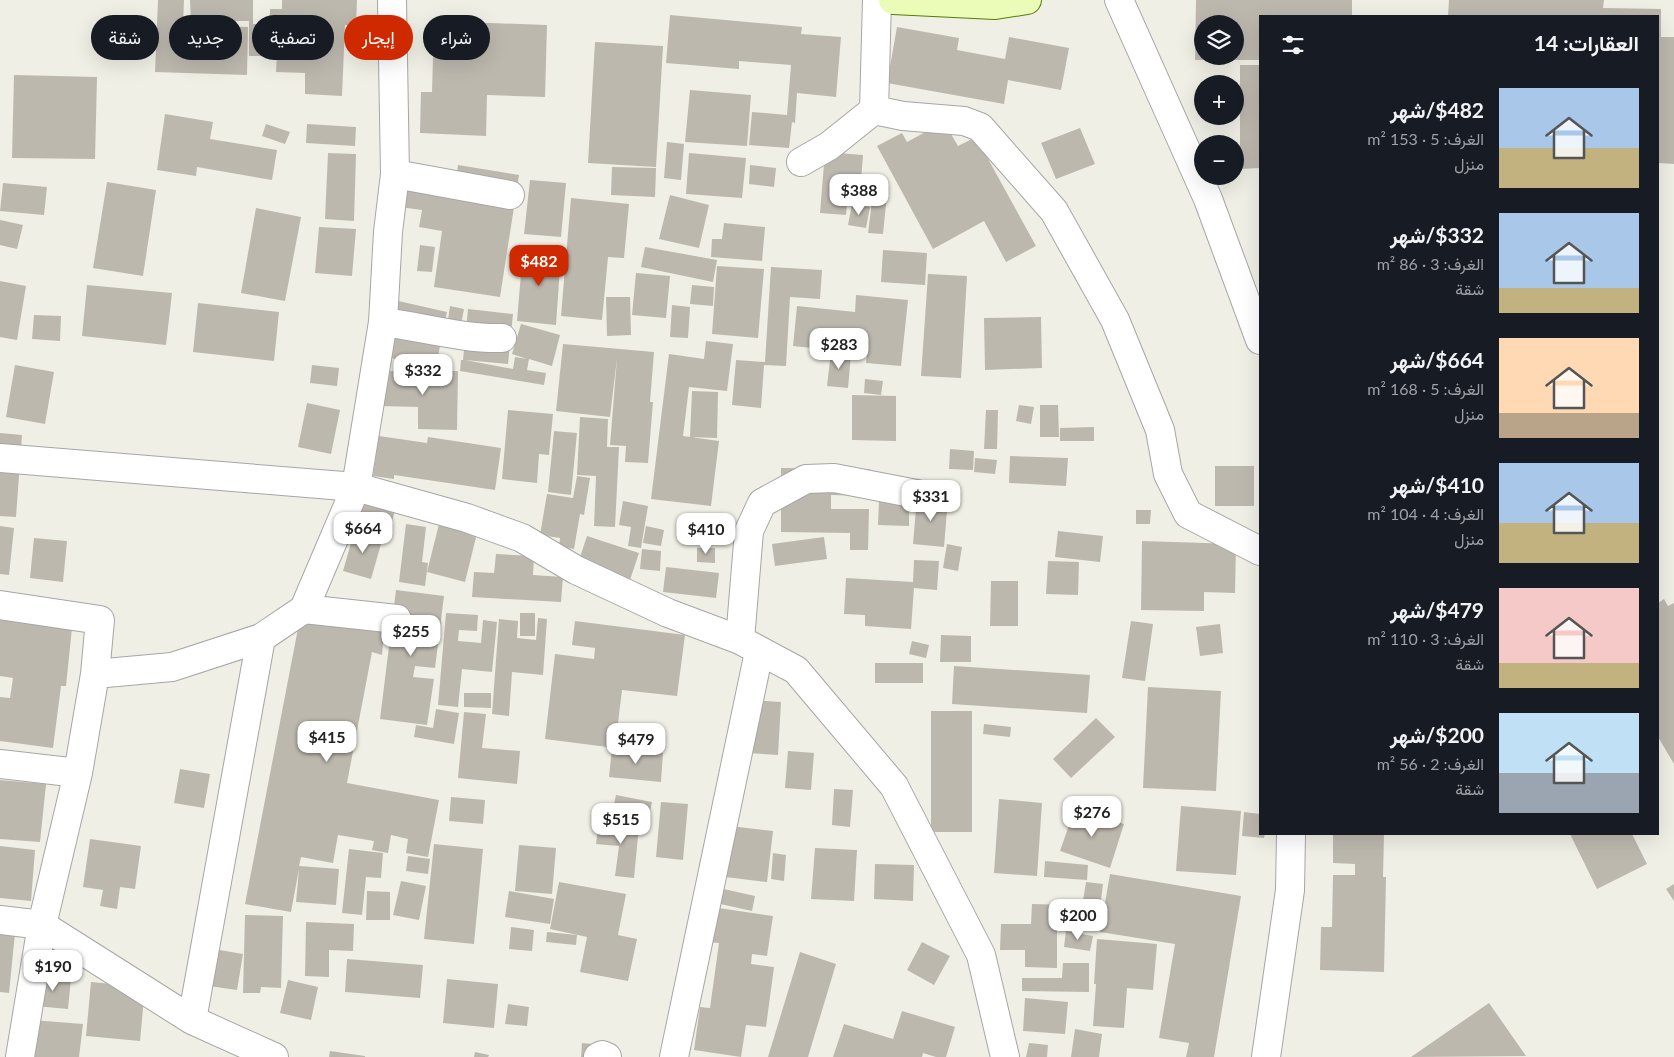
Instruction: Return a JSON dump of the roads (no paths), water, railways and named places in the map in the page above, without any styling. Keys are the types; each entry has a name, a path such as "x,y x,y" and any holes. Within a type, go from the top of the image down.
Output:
{"main road":[{"path":"893,0 995,5 1027,0"}],"street":[{"path":"95,674 172,667 261,638 304,610 356,487 383,322 388,232 395,174 392,0"},
{"path":"801,162 829,146 874,110 877,0"},
{"path":"1119,0 1208,199 1259,337"},
{"path":"874,110 903,116 964,121 980,127 1054,211 1115,320 1160,430 1168,474 1188,514 1259,550"},
{"path":"395,174 510,196"},
{"path":"383,322 482,339 502,338"},
{"path":"0,458 356,487 467,518 522,538 576,570 660,609 749,646 796,670 894,786 981,955 1005,1057"},
{"path":"674,1057 749,646 749,531 762,502 806,479 834,478 937,498"},
{"path":"0,606 100,620 95,674 78,773 42,925 20,1057"},
{"path":"304,610 397,619"},
{"path":"192,1020 261,638"},
{"path":"0,764 78,773"},
{"path":"1266,1057 1290,890 1291,835"},
{"path":"0,920 42,925 192,1020 274,1057"},
{"path":"598,1057 602,1055 607,1057"}]}
